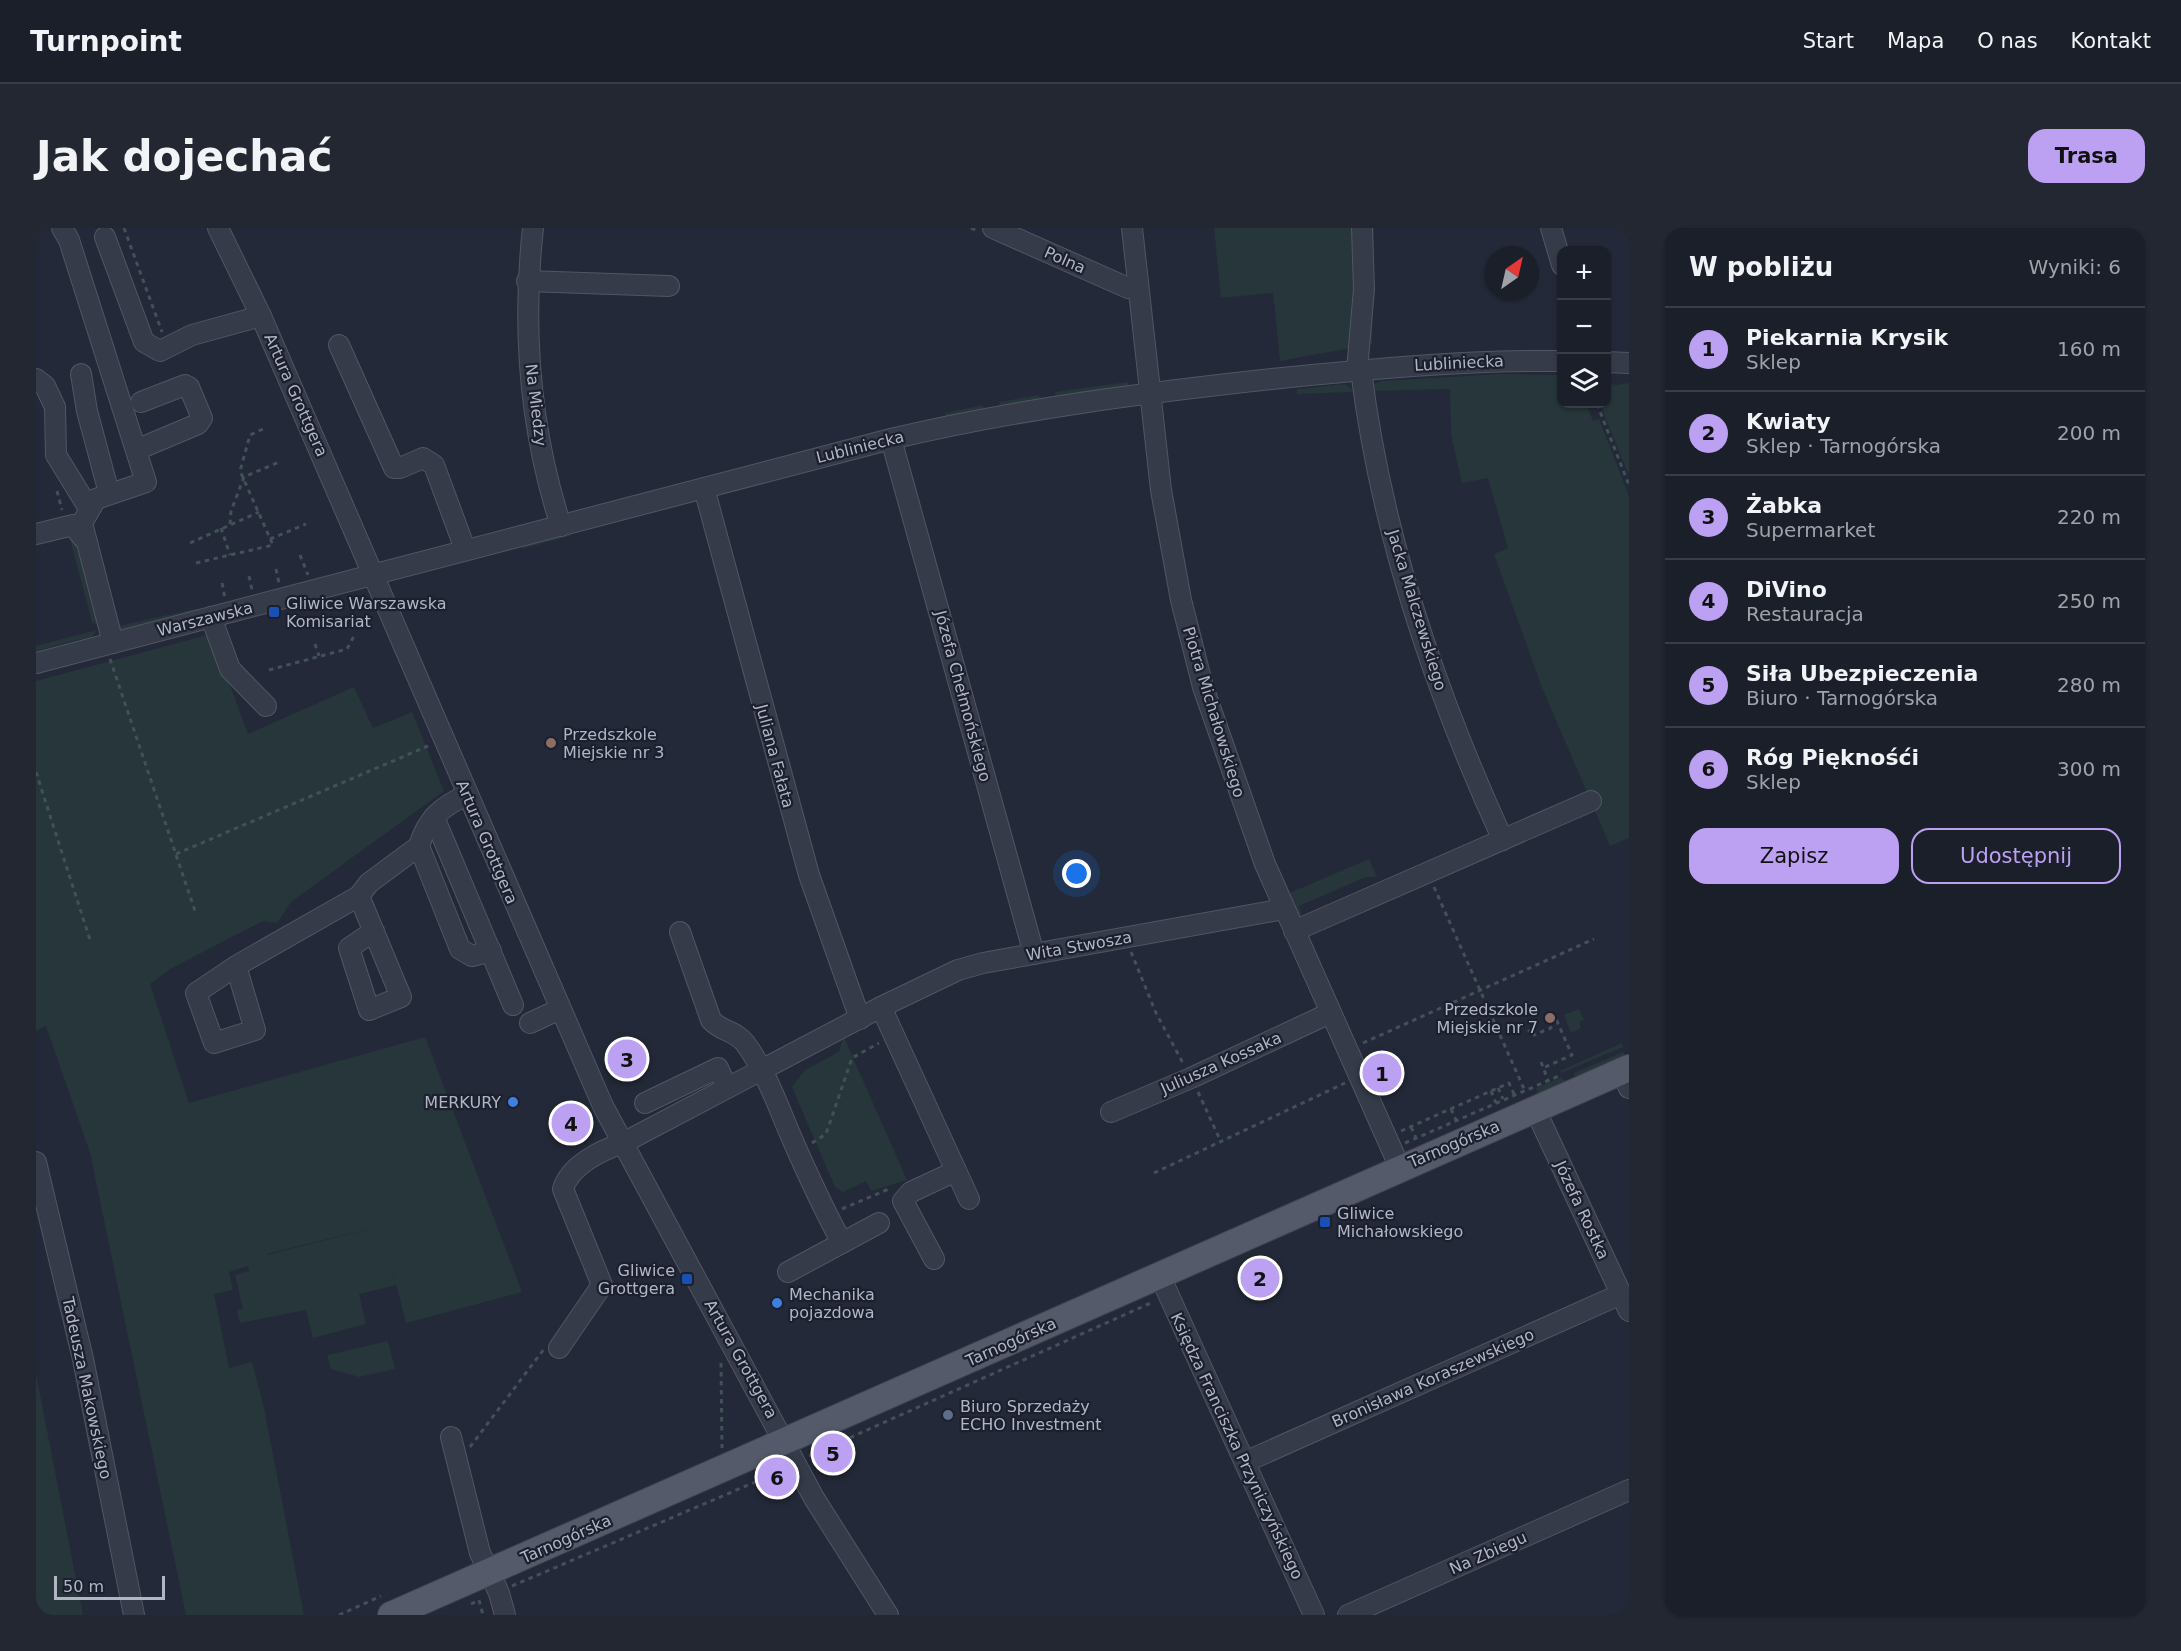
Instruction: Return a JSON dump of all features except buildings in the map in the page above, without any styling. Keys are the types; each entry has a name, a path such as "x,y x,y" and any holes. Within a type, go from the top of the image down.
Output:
{"main road":[{"name":"Tarnogórska","path":"392,1615 786,1442 1159,1288 1400,1168 1530,1100 1626,1075"}],"street":[{"path":"62,228 69,240 146,482 96,498 88,507 82,523 111,650"},
{"name":"Artura Grottgera","path":"218,228 261,316 603,1106 786,1442 814,1498 888,1615"},
{"name":"Na Miedzy","path":"533,228 527,281 534,413 546,474 561,526"},
{"name":"Polna","path":"993,228 1014,232 1128,288 1137,286"},
{"name":"Piotra Michałowskiego","path":"1132,228 1162,500 1192,646 1247,818 1284,909 1400,1168"},
{"path":"1359,370 1364,289 1362,228"},
{"path":"1551,228 1557,249"},
{"path":"105,237 144,342 154,350 160,351 192,335 261,316"},
{"path":"527,281 669,286"},
{"path":"339,345 394,468 400,468 423,458 434,465 465,549"},
{"name":"Lubliniecka","path":"374,574 891,439 1007,414 1149,392 1359,370 1444,363 1557,362"},
{"path":"1611,362 1629,363"},
{"name":"Jacka Malczewskiego","path":"1359,370 1379,474 1410,593 1455,729 1503,840"},
{"path":"81,374 87,411 109,493"},
{"path":"36,379 45,386 55,407 56,455 88,507"},
{"path":"136,450 201,421 200,412 186,385 141,402"},
{"name":"Józefa Chełmońskiego","path":"891,439 1034,954"},
{"name":"Juliana Fałata","path":"704,488 809,876 860,1019"},
{"path":"36,534 73,525 84,538"},
{"name":"Warszawska","path":"36,663 111,650 211,617 374,574"},
{"path":"211,617 230,669 266,706"},
{"path":"236,966 359,896 369,883 419,846 423,833 447,804 467,795"},
{"path":"1294,931 1591,801"},
{"path":"434,817 513,1005"},
{"path":"419,846 460,948 472,956 490,951"},
{"path":"359,896 374,931"},
{"name":"Wita Stwosza","path":"555,1344 602,1285 564,1194 564,1184 570,1175 604,1149 623,1143 958,970 1284,909"},
{"path":"680,932 711,1020 716,1026 740,1037 761,1070 797,1151 839,1236"},
{"path":"881,1008 969,1199"},
{"path":"530,1023 560,1009"},
{"name":"Juliusza Kossaka","path":"1111,1112 1191,1078 1330,1013"},
{"path":"645,1103 718,1068 727,1088"},
{"name":"Józefa Rostka","path":"1530,1100 1625,1303"},
{"name":"Tadeusza Makowskiego","path":"36,1162 83,1359 134,1615"},
{"path":"934,1259 903,1201 911,1192 956,1171"},
{"path":"788,1272 839,1236 879,1223"},
{"name":"Księdza Franciszka Przyniczyńskiego","path":"1159,1288 1245,1462 1314,1615"},
{"name":"Bronisława Koraszewskiego","path":"1245,1462 1625,1303"},
{"path":"451,1437 480,1553 499,1593 504,1615"},
{"name":"Na Zbiegu","path":"1348,1615 1629,1490"}],"path":[{"path":"124,228 164,338"},
{"path":"1599,408 1629,485"},
{"path":"196,563 273,545 240,471 250,435 263,429"},
{"path":"230,524 231,511 244,477 279,462"},
{"path":"190,543 259,512"},
{"path":"270,539 306,524"},
{"path":"221,528 230,555"},
{"path":"300,555 308,577"},
{"path":"276,569 280,585"},
{"path":"249,576 253,592"},
{"path":"222,583 226,599"},
{"path":"269,670 347,649 354,636"},
{"path":"315,644 319,656"},
{"path":"111,650 195,911"},
{"path":"176,854 430,745"},
{"path":"36,772 90,940"},
{"path":"1431,880 1530,1100"},
{"path":"1126,938 1156,1013 1191,1078 1221,1142"},
{"path":"1357,1046 1594,939"},
{"path":"1528,1032 1532,1029 1534,1035 1551,1028 1549,1022 1556,1019 1572,1055 1543,1068"},
{"path":"797,1151 826,1134 852,1058 894,1036"},
{"path":"1541,1062 1548,1080"},
{"path":"1154,1173 1348,1082"},
{"path":"1394,1134 1509,1083 1514,1095"},
{"path":"1498,1088 1503,1099"},
{"path":"1491,1091 1496,1103"},
{"path":"1451,1109 1456,1120"},
{"path":"1411,1127 1416,1138"},
{"path":"808,1456 1159,1288"},
{"path":"458,1463 555,1344"},
{"path":"721,1363 722,1456"},
{"path":"512,1586 780,1469"},
{"path":"479,1600 483,1615"}],"shaded area":[{"path":"1214,228 1374,228 1372,344 1280,361 1273,293 1221,298"},
{"path":"1498,374 1557,375 1557,408 1588,408 1593,421 1599,419 1629,496 1629,838 1610,846 1541,685 1494,554 1508,548 1488,478 1462,483 1451,435 1450,389 1370,391 1370,385 1383,381"},
{"path":"1128,382 1129,388 1056,398 1055,392"},
{"path":"1629,383 1629,476 1602,408 1611,408 1611,384"},
{"path":"1345,384 1355,392 1297,394 1297,389"},
{"path":"1039,395 1040,401 1000,408 999,402"},
{"path":"983,405 984,411 946,419 945,413"},
{"path":"570,531 570,536 522,549 524,543"},
{"path":"70,539 77,546 98,619 96,624 92,622"},
{"path":"199,608 188,614 121,631 114,627"},
{"path":"96,630 91,640 83,643 81,639 36,651 36,646"},
{"path":"211,634 248,734 354,687 373,728 412,712 444,791 291,902 277,923 263,921 172,968 150,984 189,1103 425,1037 522,1292 406,1323 389,1257 396,1285 359,1294 366,1324 313,1338 306,1310 240,1323 237,1310 243,1309 235,1275 249,1271 248,1266 229,1272 233,1290 214,1294 229,1368 252,1362 264,1408 304,1615 186,1615 90,1153 46,1026 36,1031 36,681","holes":["382,1226 266,1255 267,1254"]},
{"path":"1369,859 1377,877 1366,877 1299,906 1302,915 1296,914 1287,894"},
{"path":"1579,1009 1584,1020 1579,1022 1581,1028 1571,1033 1564,1015"},
{"path":"845,1039 907,1180 871,1191 866,1181 843,1192 835,1187 792,1087 805,1070 839,1052 842,1041"},
{"path":"1622,1043 1623,1047 1561,1073 1560,1071"},
{"path":"1623,1052 1625,1056 1576,1078 1574,1073"},
{"path":"1562,1077 1565,1082 1538,1094 1536,1088"},
{"path":"388,1341 395,1369 359,1377 331,1369 327,1355"},
{"path":"36,1374 83,1615 36,1615"}],"place":[{"name":"Gliwice Warszawska Komisariat","path":"274,612"},
{"name":"Przedszkole Miejskie nr 3","path":"551,743"},
{"name":"Przedszkole Miejskie nr 7","path":"1550,1018"},
{"name":"Żabka","path":"627,1059"},
{"name":"Piekarnia Krysik","path":"1382,1073"},
{"name":"MERKURY","path":"513,1102"},
{"name":"DiVino","path":"571,1123"},
{"name":"Gliwice Michałowskiego","path":"1325,1222"},
{"name":"Kwiaty","path":"1260,1278"},
{"name":"Gliwice Grottgera","path":"687,1279"},
{"name":"Mechanika pojazdowa","path":"777,1303"},
{"name":"Biuro Sprzedaży ECHO Investment","path":"948,1415"},
{"name":"Siła Ubezpieczenia","path":"833,1453"},
{"name":"Róg Pięknośći","path":"777,1477"}]}
